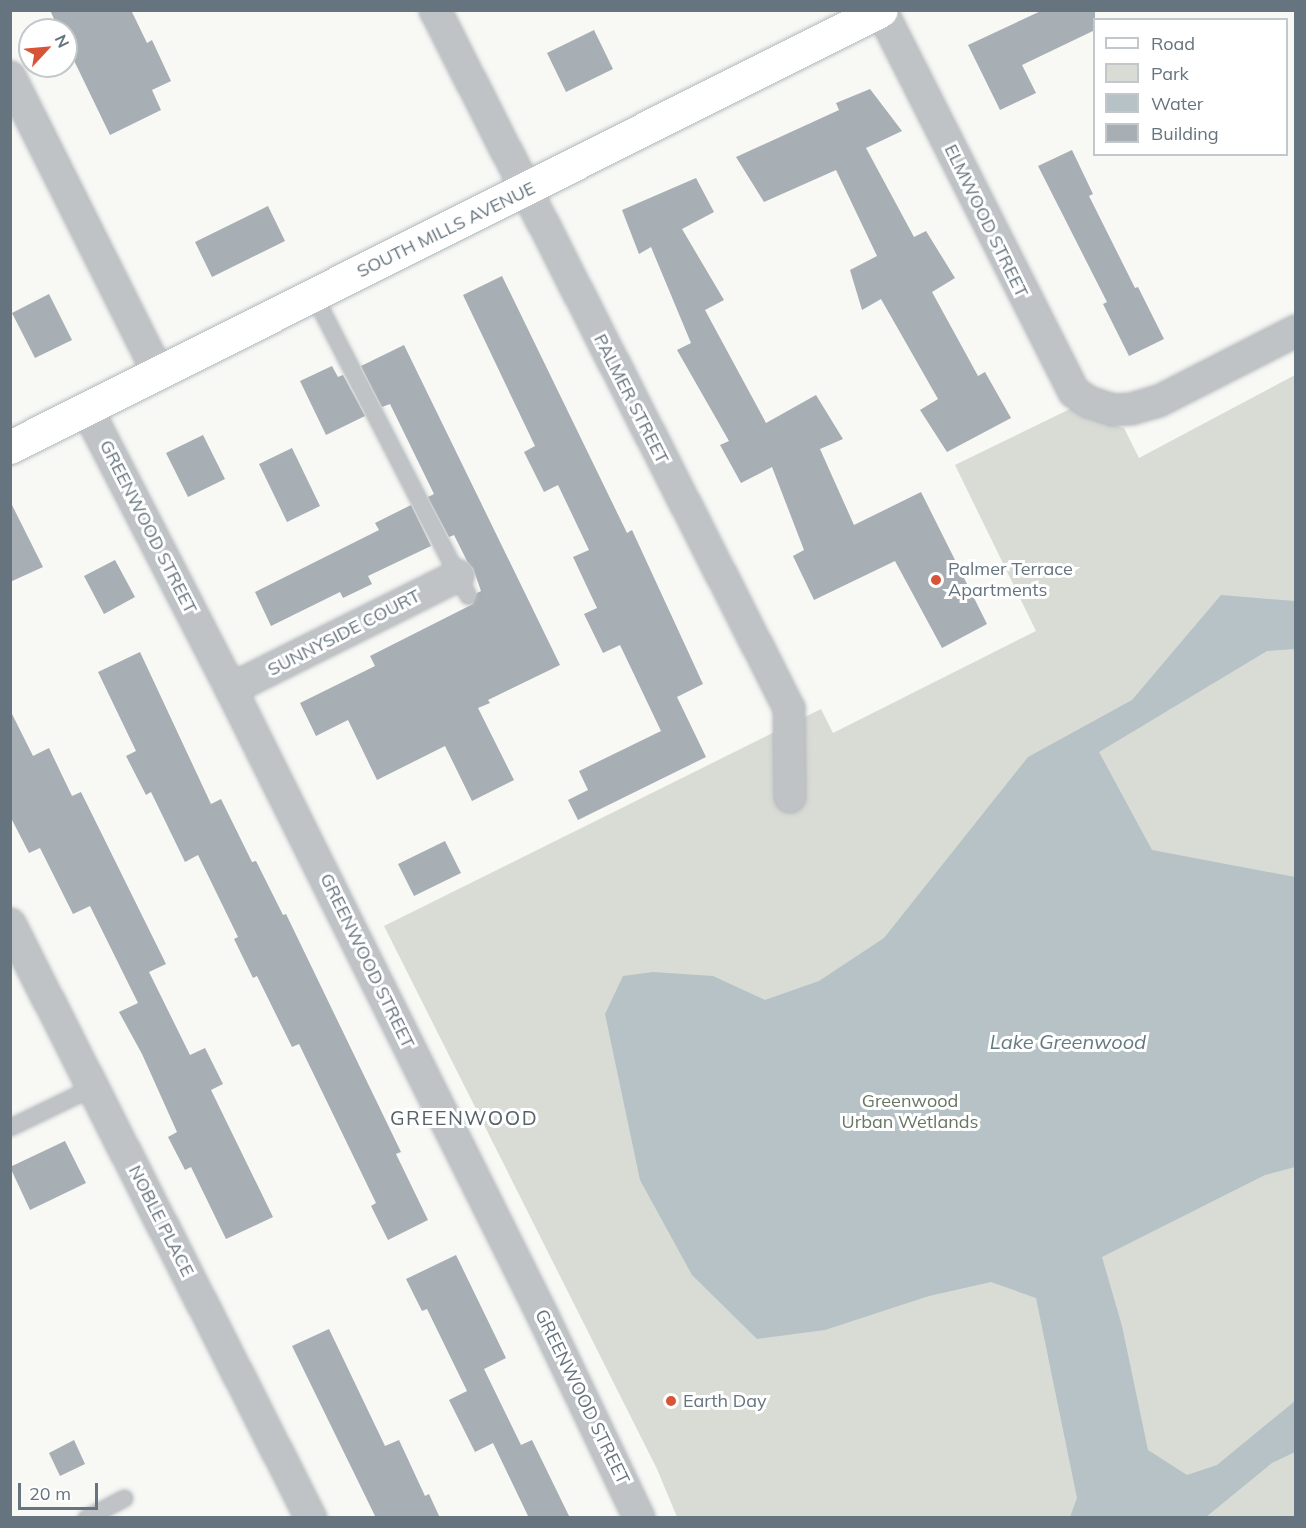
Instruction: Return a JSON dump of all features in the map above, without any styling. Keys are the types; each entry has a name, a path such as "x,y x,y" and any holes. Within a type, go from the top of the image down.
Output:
{"street":[{"name":"PALMER STREET","path":"435,10 789,708 790,797"},
{"name":"SOUTH MILLS AVENUE","path":"10,447 526,191 881,10"},
{"name":"ELMWOOD STREET","path":"881,10 1063,375 1074,392 1089,402 1113,410 1131,409 1159,400 1296,331"},
{"path":"10,78 158,373"},
{"name":"GREENWOOD STREET","path":"87,409 231,689 545,1320 639,1518"},
{"name":"SUNNYSIDE COURT","path":"231,689 463,586"},
{"name":"NOBLE PLACE","path":"10,924 311,1518"}],"lane":[{"path":"314,296 463,586"},
{"path":"10,1127 93,1087"},
{"path":"86,1518 124,1498"}],"green space":[{"name":"Greenwood Urban Wetlands","path":"1295,375 1295,1517 677,1517 657,1469 384,926 821,709 833,733 1036,631 955,465 1072,408 1092,419 1124,428 1139,458"}],"water":[{"name":"Lake Greenwood","path":"1221,595 1295,601 1295,649 1267,651 1099,752 1152,850 1295,877 1295,1167 1265,1175 1102,1257 1122,1326 1148,1450 1187,1475 1217,1465 1295,1401 1295,1452 1272,1463 1206,1517 1070,1517 1077,1498 1036,1298 991,1282 929,1296 825,1330 757,1339 692,1275 640,1180 605,1014 623,976 653,972 713,976 765,1000 819,981 884,938 1028,757 1132,700"}],"building":[{"path":"50,10 131,10 147,43 152,40 171,81 152,90 161,110 110,135 78,69 78,18 54,18"},
{"path":"1043,10 1095,10 1093,31 1022,65 1036,93 1000,110 968,45"},
{"path":"594,30 613,69 566,92 547,53"},
{"path":"870,89 902,131 866,148 914,237 926,231 955,278 932,292 978,376 985,372 1011,418 947,452 920,410 938,399 881,299 862,310 850,270 877,256 836,170 764,202 736,157 839,110 836,103"},
{"path":"1072,150 1093,194 1089,196 1135,288 1138,287 1164,339 1129,356 1103,304 1107,302 1038,166"},
{"path":"696,178 714,212 682,229 724,300 705,310 766,423 816,395 843,439 820,449 854,525 921,492 987,624 942,648 895,561 814,600 793,556 804,550 772,467 741,483 720,445 729,441 677,350 691,343 651,247 639,254 622,210"},
{"path":"268,206 285,241 212,277 195,242"},
{"path":"502,276 627,533 632,530 703,684 677,697 706,757 578,820 568,800 588,790 579,771 661,731 620,645 603,653 584,614 597,608 573,557 589,550 558,485 544,492 524,452 535,446 463,295"},
{"path":"49,294 72,340 35,358 12,313"},
{"path":"404,345 560,665 488,700 490,703 478,708 514,780 472,801 445,746 377,780 348,720 316,736 300,703 375,666 370,656 473,604 477,593 481,591 473,568 454,535 449,537 428,497 434,494 390,404 382,407 361,366"},
{"path":"332,366 338,377 343,375 365,416 326,435 300,381"},
{"path":"203,435 225,479 188,497 166,453"},
{"path":"292,448 320,506 287,522 259,464"},
{"path":"10,501 43,567 10,582"},
{"path":"411,505 431,546 368,576 372,584 343,598 340,592 271,626 255,592 379,530 375,523"},
{"path":"115,560 135,597 104,614 84,576"},
{"path":"140,652 211,804 221,799 252,862 256,861 283,915 286,914 401,1152 396,1154 428,1220 388,1240 371,1206 376,1203 299,1044 292,1047 257,976 253,978 234,939 238,937 198,855 185,862 151,792 146,795 126,756 136,751 98,672"},
{"path":"10,710 33,756 49,748 72,796 81,792 166,964 149,972 190,1055 205,1048 223,1084 211,1090 273,1217 226,1239 191,1167 185,1170 168,1137 177,1132 142,1054 119,1012 138,1003 90,906 73,914 40,848 29,853 10,816"},
{"path":"445,841 461,873 414,896 398,864"},
{"path":"65,1141 86,1183 30,1210 10,1167"},
{"path":"456,1255 506,1358 484,1369 521,1445 532,1440 570,1518 529,1518 493,1443 475,1452 449,1400 467,1391 427,1309 422,1311 406,1279"},
{"path":"329,1329 385,1446 399,1440 425,1496 429,1494 440,1518 376,1518 292,1346"},
{"path":"74,1440 85,1464 60,1476 49,1453"}],"place":[{"name":"Palmer Terrace Apartments","path":"936,580"},
{"name":"Earth Day","path":"671,1401"}],"district":[{"name":"GREENWOOD","path":"464,1117"}]}
